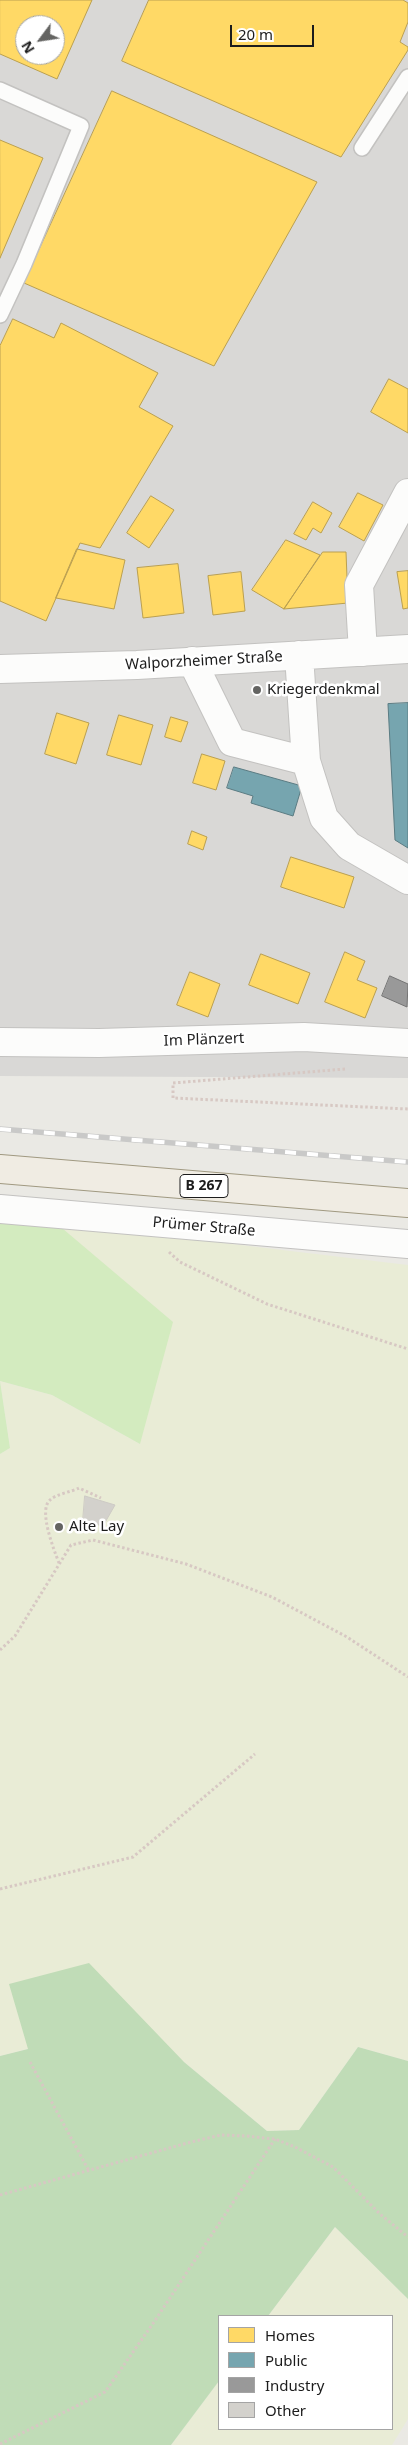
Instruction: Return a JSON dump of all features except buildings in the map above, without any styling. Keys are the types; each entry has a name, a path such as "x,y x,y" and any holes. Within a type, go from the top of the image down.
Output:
{"main road":[{"name":"B 267","path":"0,1169 408,1204"}],"street":[{"path":"362,652 359,585 408,493"},
{"name":"Walporzheimer Straße","path":"0,669 192,662 408,649"},
{"path":"299,656 306,760 324,818 350,846 408,880"},
{"path":"192,662 232,742 306,760"},
{"name":"Im Plänzert","path":"0,1042 99,1043 304,1037 408,1043"},
{"name":"Prümer Straße","path":"0,1209 408,1244"}],"lane":[{"path":"362,148 408,77"},
{"path":"0,90 81,126 24,264 0,315"}],"path":[{"path":"349,1069 173,1083 174,1098 408,1109"},
{"path":"135,1222 180,1262 267,1304 408,1349"},
{"path":"59,1564 48,1532 46,1506 49,1500 79,1488 101,1498"},
{"path":"0,1650 15,1636 71,1545 93,1540 186,1564 272,1597 347,1637 408,1677"},
{"path":"0,1889 134,1856 254,1754"},
{"path":"30,2062 89,2170"},
{"path":"0,2194 221,2135 275,2139 332,2167 380,2214 408,2236"},
{"path":"0,2444 105,2392 275,2139"}],"shaded area":[{"path":"0,0 408,0 408,1078 0,1076"}],"green space":[{"path":"0,1222 56,1223 173,1322 140,1444 52,1395 0,1381"},
{"path":"56,1223 408,1265 408,2061 358,2047 299,2130 267,2131 184,2062 28,2049 0,2056 0,1454 10,1448 0,1381 52,1395 140,1444"},
{"path":"0,1381 10,1448 0,1454"},
{"path":"89,1963 184,2062 267,2131 299,2130 358,2047 408,2061 408,2299 335,2227 269,2315 218,2315 218,2382 171,2445 0,2445 0,2056 28,2049 9,1984"},
{"path":"335,2227 408,2299 408,2419 392,2445 171,2445 218,2382 218,2430 393,2430 393,2315 269,2315"}],"railway":[{"path":"0,1129 408,1162"}],"place":[{"name":"Kriegerdenkmal","path":"257,690"},
{"name":"Alte Lay","path":"59,1527"}]}
